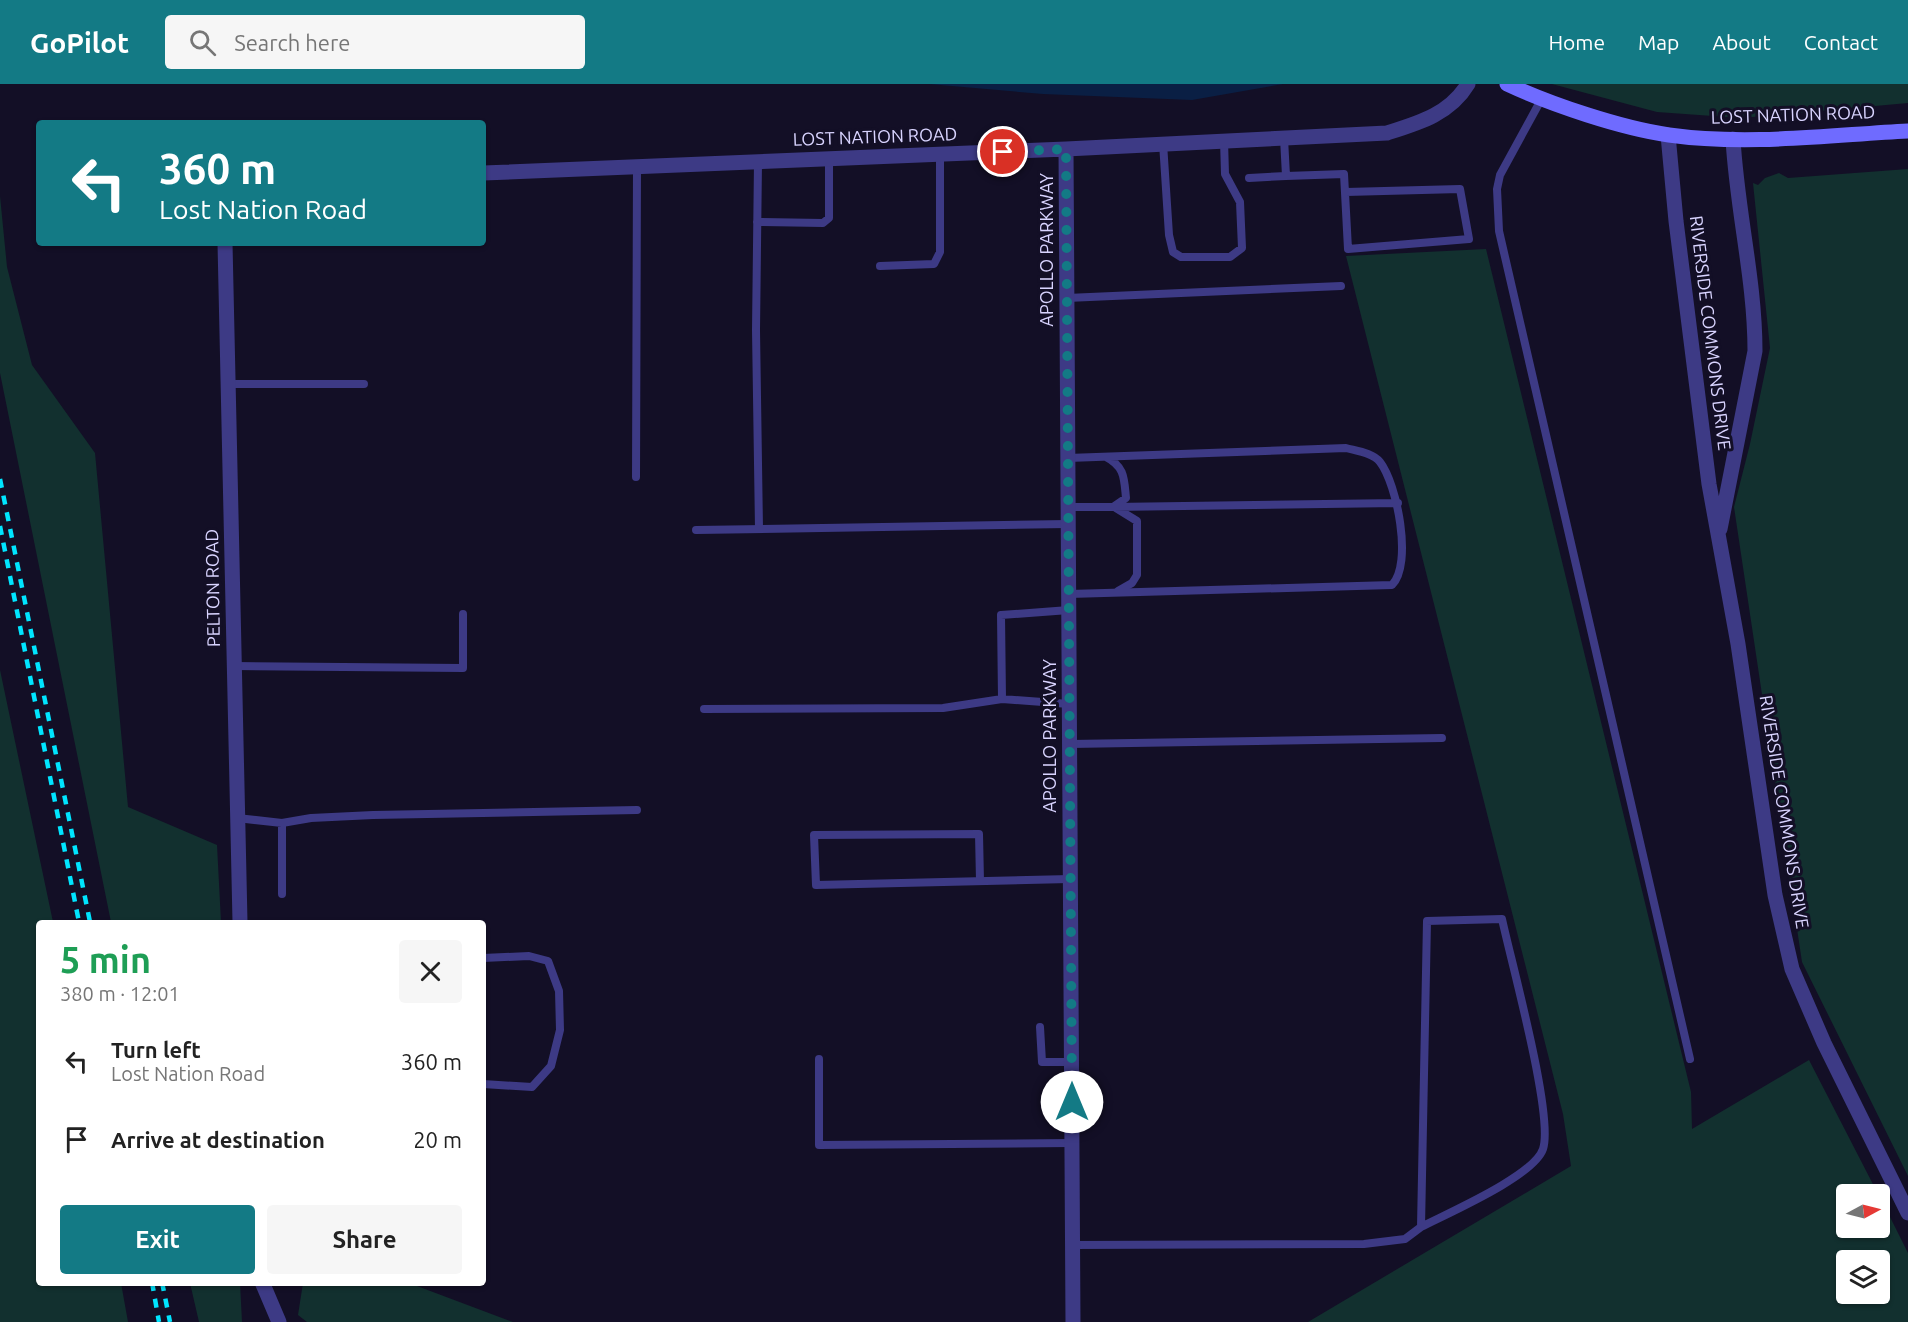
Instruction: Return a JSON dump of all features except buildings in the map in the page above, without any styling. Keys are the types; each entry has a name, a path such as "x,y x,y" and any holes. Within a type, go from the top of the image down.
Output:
{"street":[{"name":"LOST NATION ROAD","path":"486,173 1387,133 1427,121 1451,105 1468,84"},
{"name":"LOST NATION ROAD","path":"1507,84 1608,120 1668,135 1733,140 1908,131"},
{"name":"RIVERSIDE COMMONS DRIVE","path":"1668,135 1676,221 1709,484 1719,535 1774,895 1792,969 1908,1214"},
{"name":"RIVERSIDE COMMONS DRIVE","path":"1719,535 1755,351 1755,325 1736,190 1733,140"},
{"name":"APOLLO PARKWAY","path":"1066,149 1073,1322"},
{"name":"PELTON ROAD","path":"225,248 240,920"},
{"path":"264,1286 279,1322"}],"lane":[{"path":"1542,98 1500,175 1497,189 1499,231 1690,1059"},
{"path":"1284,138 1286,176"},
{"path":"1163,143 1169,235 1173,252 1181,258 1230,257 1242,248 1240,202 1225,174 1224,140"},
{"path":"880,266 934,264 940,252 940,154"},
{"path":"757,222 823,223 829,218 829,159"},
{"path":"758,162 756,352 759,529"},
{"path":"636,477 637,167"},
{"path":"1249,178 1344,174 1348,249 1469,238 1460,189 1346,192"},
{"path":"1067,298 1341,286"},
{"path":"228,384 364,384"},
{"path":"1068,458 1346,448 1364,453 1379,460 1398,503 1402,567 1399,578 1392,585 1069,594"},
{"path":"1106,456 1121,465 1124,474 1125,498 1113,507"},
{"path":"1068,507 1398,503"},
{"path":"1113,507 1131,515 1137,521 1137,575 1132,583 1115,593"},
{"path":"696,530 1068,524"},
{"path":"1002,699 1001,615 1069,610"},
{"path":"234,666 463,668 463,614"},
{"path":"704,709 943,708 1002,699 1070,704"},
{"path":"1070,744 1442,738"},
{"path":"237,818 282,823 311,818 384,815 637,810"},
{"path":"282,823 282,894"},
{"path":"980,881 979,834 814,836 816,885 1070,879"},
{"path":"1073,1245 1364,1244 1405,1239 1421,1227 1523,1173 1543,1149 1544,1108 1502,919 1427,921 1421,1227"},
{"path":"486,958 529,956 548,961 559,992 560,1030 551,1066 532,1087 486,1084"},
{"path":"1040,1027 1042,1062 1071,1062"},
{"path":"819,1059 819,1145 1072,1143"}],"green space":[{"path":"1552,84 1908,84 1908,103 1741,118 1657,112"},
{"path":"1908,169 1908,1176 1802,962 1734,507 1770,348 1753,183 1758,185 1765,178 1779,173 1788,178"},
{"path":"0,196 7,267 32,365 95,453 128,807 217,845 221,920 111,920 0,373"},
{"path":"1486,249 1691,1092 1692,1129 1809,1060 1873,1184 1836,1184 1836,1238 1890,1238 1890,1217 1908,1253 1908,1322 1308,1322 1571,1166 1563,1114 1346,256"},
{"path":"0,670 53,920 36,920 36,1286 122,1286 128,1322 0,1322"},
{"path":"191,1286 240,1286 242,1322 199,1322"},
{"path":"303,1286 417,1286 513,1322 307,1322 298,1315"}],"water":[{"path":"929,84 1283,84 1192,100 1043,94"}],"railway":[{"path":"0,479 90,920"},
{"path":"0,526 79,920"},
{"path":"153,1286 159,1322"},
{"path":"163,1286 170,1322"}],"route":[{"path":"1003,152 1066,149 1072,1102"}]}
